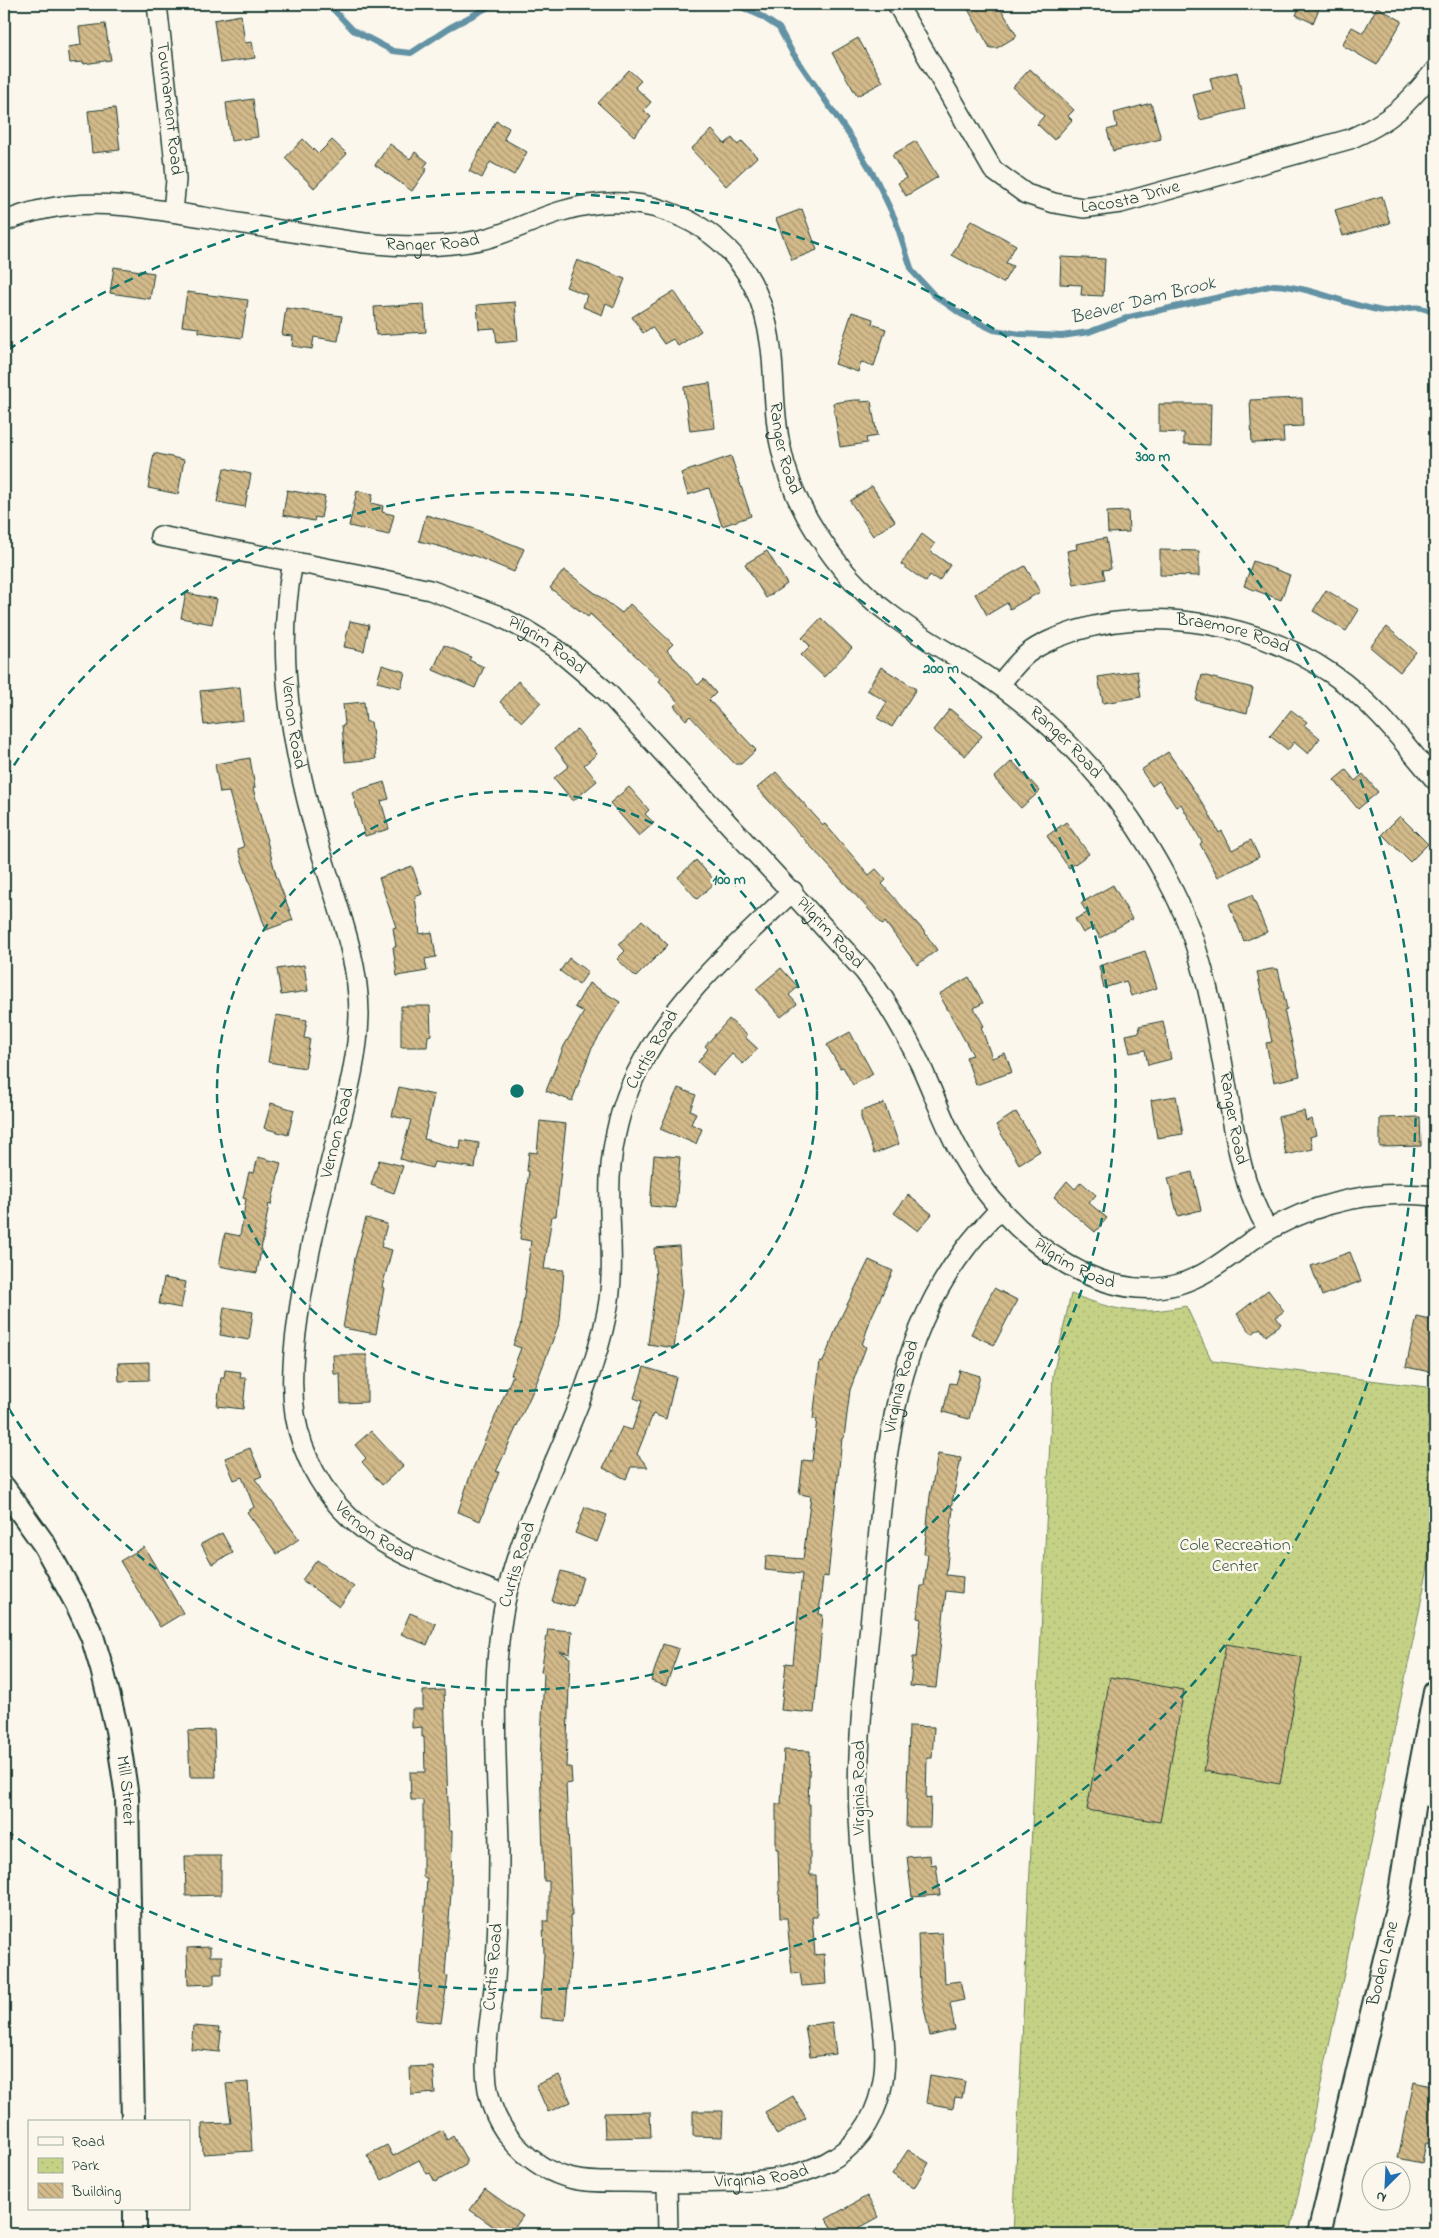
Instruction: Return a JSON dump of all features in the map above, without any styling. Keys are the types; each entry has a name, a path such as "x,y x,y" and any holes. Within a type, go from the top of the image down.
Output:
{"street":[{"name":"Tournament Road","path":"157,4 175,164 176,180 172,212"},
{"name":"Lacosta Drive","path":"898,4 993,170 1026,194 1054,204 1083,208 1121,203 1350,139 1377,127 1400,110 1435,70"},
{"name":"Ranger Road","path":"4,222 33,211 62,205 115,204 328,238 398,246 430,246 483,239 562,211 588,205 615,202 639,204 665,210 690,221 714,236 736,256 752,279 767,326 771,348 775,414 780,444 798,501 813,528 846,573 884,610 999,685 1047,724 1107,787 1142,835 1169,883 1202,964 1215,1019 1242,1171 1248,1193 1268,1230"},
{"name":"Pilgrim Road","path":"160,536 430,590 497,615 555,648 607,692 846,949 895,1015 921,1066 953,1142 977,1180 1000,1209 1044,1248 1088,1276 1134,1289 1164,1286 1200,1276 1268,1230 1308,1212 1358,1197 1385,1194 1435,1196"},
{"name":"Vernon Road","path":"293,562 286,606 285,638 294,743 306,800 354,960 359,1013 354,1065 315,1224 301,1298 293,1363 293,1393 296,1419 302,1443 323,1488 338,1507 357,1525 399,1552 506,1596"},
{"name":"Braemore Road","path":"999,685 1027,655 1042,645 1089,627 1115,622 1171,620 1227,629 1257,637 1285,649 1309,660 1332,674 1357,693 1378,713 1435,780"},
{"name":"Curtis Road","path":"667,2183 582,2181 546,2169 513,2142 501,2126 492,2108 486,2087 486,2070 499,1911 496,1678 501,1623 506,1596 523,1542 588,1376 605,1324 610,1300 611,1277 610,1182 612,1158 624,1104 633,1079 661,1029 680,1003 699,982 793,891"},
{"name":"Virginia Road","path":"667,2183 766,2180 789,2177 808,2171 835,2158 855,2139 875,2110 884,2069 885,2048 865,1900 858,1767 860,1721 888,1448 900,1384 921,1324 950,1271 966,1248 1000,1209"},
{"name":"Mill Street","path":"4,1488 44,1544 78,1606 92,1636 117,1730 127,1797 133,2120"},
{"name":"Boden Lane","path":"1319,2234 1425,1796 1435,1692"},
{"path":"667,2183 668,2234"},
{"path":"135,2210 135,2234"}],"green space":[{"name":"Cole Recreation Center","path":"1071,1294 1127,1310 1154,1311 1186,1306 1212,1361 1435,1388 1435,1534 1290,2234 1013,2234 1053,1375"}],"building":[{"path":"965,4 998,4 1017,36 997,48 990,48"},
{"path":"1301,4 1321,4 1313,23 1296,15"},
{"path":"1377,7 1402,21 1377,65 1342,45 1352,27 1363,33"},
{"path":"241,15 245,43 252,42 255,58 220,63 214,20"},
{"path":"105,24 111,60 84,64 83,62 70,63 68,47 81,45 79,27"},
{"path":"858,38 883,82 857,96 832,53"},
{"path":"1030,69 1074,110 1068,116 1072,120 1054,140 1037,124 1044,116 1013,87"},
{"path":"629,70 641,81 635,87 651,102 644,110 651,117 634,136 598,103"},
{"path":"1237,72 1245,109 1200,120 1193,95 1213,90 1210,78"},
{"path":"253,99 258,137 231,141 226,103"},
{"path":"1151,103 1161,139 1113,151 1107,130 1117,127 1114,113"},
{"path":"115,108 120,150 92,153 88,111"},
{"path":"496,121 509,128 504,139 527,152 514,175 490,162 482,178 469,171"},
{"path":"712,130 725,144 732,138 738,145 742,141 757,157 726,186 691,149"},
{"path":"303,139 318,154 332,140 347,154 314,188 285,158"},
{"path":"916,141 938,177 906,196 898,183 906,178 892,155"},
{"path":"390,144 410,159 415,152 428,162 424,167 427,169 412,191 375,165"},
{"path":"1382,196 1390,223 1343,236 1335,210"},
{"path":"802,209 817,250 792,260 776,219"},
{"path":"971,220 1016,245 1006,263 1013,266 1003,283 952,255"},
{"path":"1061,257 1105,259 1103,296 1081,295 1082,285 1060,284"},
{"path":"577,260 625,279 614,307 606,303 602,315 583,307 587,295 566,287"},
{"path":"114,267 154,273 150,299 110,293"},
{"path":"674,291 701,331 678,346 673,339 664,344 652,327 643,333 632,317"},
{"path":"187,292 248,300 242,338 199,332 199,328 182,326"},
{"path":"515,302 518,341 497,343 495,328 479,329 477,305"},
{"path":"424,304 426,332 376,335 374,307"},
{"path":"286,308 342,316 338,341 314,337 312,349 292,346 293,336 282,335"},
{"path":"852,312 873,319 872,324 886,329 874,366 861,362 858,372 835,364"},
{"path":"710,383 715,428 690,431 684,387"},
{"path":"1302,398 1303,426 1283,427 1284,442 1252,443 1250,400"},
{"path":"861,400 861,402 871,401 877,436 866,438 867,443 840,447 833,403"},
{"path":"1159,404 1211,404 1210,445 1184,444 1184,433 1159,432"},
{"path":"154,453 184,460 178,494 148,488"},
{"path":"731,456 751,516 722,526 709,488 688,495 681,473"},
{"path":"224,468 251,474 245,507 217,502"},
{"path":"872,486 895,521 873,536 850,501"},
{"path":"287,490 325,497 321,518 315,517 314,521 283,515"},
{"path":"357,491 373,494 371,503 383,506 382,512 394,515 389,535 349,526"},
{"path":"1128,511 1129,532 1108,533 1107,512"},
{"path":"426,515 472,528 524,549 514,572 475,556 419,541"},
{"path":"922,534 935,544 930,551 950,565 939,581 930,575 926,582 901,564"},
{"path":"1106,538 1111,569 1103,570 1105,579 1074,585 1067,551 1077,549 1076,544"},
{"path":"1160,550 1199,551 1199,576 1160,575"},
{"path":"767,551 787,584 766,598 745,564"},
{"path":"1253,561 1290,575 1281,600 1244,586"},
{"path":"1025,566 1040,592 1010,609 1007,603 987,615 975,594"},
{"path":"564,570 622,613 630,604 673,644 667,650 698,685 704,679 716,693 709,700 756,750 741,764 735,764 690,716 686,720 674,706 678,702 659,681 661,679 590,614 588,617 550,588"},
{"path":"1326,590 1359,610 1346,631 1313,611"},
{"path":"186,593 217,599 212,624 181,618"},
{"path":"821,618 852,648 824,677 801,655 810,646 802,638"},
{"path":"350,621 369,625 364,651 344,647"},
{"path":"1387,627 1416,652 1400,672 1370,647"},
{"path":"444,645 471,657 469,660 484,667 475,688 433,670"},
{"path":"382,665 405,672 401,688 377,682"},
{"path":"881,667 916,689 892,727 877,718 887,702 867,690"},
{"path":"1137,671 1141,697 1103,703 1098,677"},
{"path":"1202,675 1253,688 1247,713 1196,700"},
{"path":"518,681 541,702 522,722 500,702"},
{"path":"240,687 243,720 204,725 200,691"},
{"path":"364,702 366,722 371,722 376,759 345,762 342,725 345,725 343,704"},
{"path":"950,709 982,736 965,756 933,730"},
{"path":"1291,710 1307,722 1304,725 1320,738 1308,754 1294,742 1288,750 1270,736"},
{"path":"577,729 597,754 584,765 597,781 573,801 554,778 569,766 555,748"},
{"path":"1168,752 1207,810 1219,833 1222,831 1232,850 1251,840 1259,857 1218,877 1200,844 1202,842 1181,804 1176,807 1159,781 1152,786 1141,770"},
{"path":"250,758 255,788 253,788 276,875 293,920 266,930 238,849 244,847 229,792 220,793 215,764"},
{"path":"1012,761 1040,791 1021,808 994,778"},
{"path":"1346,770 1355,781 1363,774 1378,792 1358,809 1334,780"},
{"path":"776,772 823,825 825,824 869,875 876,869 886,880 882,884 923,930 937,950 917,965 885,922 883,925 757,788"},
{"path":"384,782 389,799 381,801 389,829 365,836 352,792"},
{"path":"629,787 649,810 645,814 654,823 639,836 610,803"},
{"path":"1400,816 1428,844 1410,862 1382,834"},
{"path":"1066,822 1089,854 1069,868 1047,836"},
{"path":"696,860 716,882 697,899 678,877"},
{"path":"412,866 422,894 415,897 420,934 432,932 436,957 425,959 427,971 397,976 393,947 396,947 393,928 396,927 379,878"},
{"path":"1113,885 1132,919 1100,938 1094,927 1083,933 1075,919 1087,913 1081,903"},
{"path":"1252,895 1267,932 1244,941 1229,904"},
{"path":"642,920 668,945 636,977 617,959 625,951 619,944"},
{"path":"1145,951 1157,988 1131,996 1126,981 1104,988 1099,966"},
{"path":"569,958 588,972 579,985 560,971"},
{"path":"304,965 308,991 281,995 277,969"},
{"path":"781,968 798,987 789,995 797,1004 781,1017 756,989"},
{"path":"1278,969 1287,1009 1284,1010 1300,1076 1274,1082 1266,1043 1272,1042 1257,972"},
{"path":"969,977 983,1003 974,1008 984,1026 981,1027 992,1058 1005,1053 1012,1072 976,1085 966,1057 973,1055 939,994"},
{"path":"589,983 620,1002 591,1050 572,1101 546,1091 564,1046 584,1012 575,1007"},
{"path":"401,1006 430,1006 431,1035 428,1036 427,1047 401,1047"},
{"path":"276,1015 307,1020 304,1038 310,1039 305,1068 268,1062"},
{"path":"729,1019 747,1035 745,1037 758,1049 743,1064 732,1054 713,1075 698,1062 708,1049 705,1046"},
{"path":"1163,1021 1171,1059 1148,1065 1145,1050 1130,1053 1126,1035 1140,1032 1139,1026"},
{"path":"850,1032 873,1074 853,1085 843,1067 840,1068 827,1045"},
{"path":"399,1087 434,1095 424,1139 460,1149 461,1140 479,1143 475,1168 434,1162 432,1168 400,1159 411,1120 392,1116"},
{"path":"678,1088 696,1095 690,1110 696,1113 691,1124 702,1129 696,1144 660,1129"},
{"path":"1176,1096 1183,1134 1157,1138 1151,1100"},
{"path":"271,1103 294,1110 288,1135 264,1128"},
{"path":"884,1103 899,1144 874,1154 861,1118 861,1111"},
{"path":"1304,1111 1306,1121 1312,1119 1316,1135 1310,1137 1313,1149 1286,1155 1278,1117"},
{"path":"1016,1112 1040,1151 1019,1164 996,1125"},
{"path":"1420,1117 1421,1146 1380,1147 1380,1118"},
{"path":"540,1121 566,1124 556,1216 552,1216 544,1269 564,1270 560,1321 536,1384 496,1472 499,1472 480,1521 458,1512 471,1473 513,1375 511,1374 521,1348 513,1345 520,1327 531,1241 520,1239 529,1171 527,1171 529,1152 537,1153"},
{"path":"654,1155 680,1157 676,1208 650,1206"},
{"path":"258,1157 281,1163 271,1205 269,1204 257,1273 219,1266 225,1233 240,1236 246,1199 243,1198 249,1172 254,1173"},
{"path":"379,1160 403,1166 394,1193 371,1185"},
{"path":"1192,1172 1201,1210 1178,1216 1168,1178"},
{"path":"1067,1181 1075,1189 1081,1182 1096,1195 1089,1203 1107,1218 1095,1232 1054,1197"},
{"path":"908,1195 932,1214 918,1231 894,1213"},
{"path":"366,1218 387,1224 381,1247 392,1250 382,1287 384,1288 376,1334 343,1328 355,1258"},
{"path":"679,1246 682,1292 674,1348 648,1344 656,1283 654,1248"},
{"path":"1350,1252 1361,1281 1322,1296 1311,1266"},
{"path":"869,1260 893,1271 871,1318 862,1345 866,1347 850,1390 844,1438 842,1438 828,1577 823,1576 819,1614 823,1615 814,1713 781,1710 786,1663 793,1664 802,1574 765,1570 766,1556 803,1559 811,1496 799,1494 803,1460 812,1461 817,1419 813,1419 820,1361 823,1362 840,1319"},
{"path":"164,1278 186,1282 181,1308 159,1304"},
{"path":"994,1288 1017,1300 994,1345 971,1334"},
{"path":"1268,1290 1284,1311 1276,1317 1281,1324 1266,1336 1260,1328 1252,1334 1237,1314"},
{"path":"224,1307 253,1312 249,1340 220,1335"},
{"path":"1417,1317 1435,1321 1435,1373 1406,1367"},
{"path":"333,1355 367,1355 367,1402 341,1403 340,1374 334,1374"},
{"path":"149,1362 149,1380 119,1381 118,1363"},
{"path":"644,1367 676,1377 666,1419 653,1414 637,1454 648,1467 631,1467 626,1479 603,1468 622,1427 632,1430 642,1401 634,1398"},
{"path":"225,1370 241,1372 240,1378 246,1378 243,1409 217,1406 221,1378 224,1378"},
{"path":"960,1370 980,1376 969,1419 943,1412 950,1383 956,1384"},
{"path":"371,1431 403,1466 382,1485 362,1462 366,1458 355,1445"},
{"path":"250,1448 262,1476 255,1479 299,1539 277,1554 247,1512 254,1507 242,1477 234,1480 225,1458"},
{"path":"938,1454 961,1458 951,1508 953,1508 946,1575 963,1577 962,1593 946,1591 936,1688 910,1686 913,1657 917,1657 921,1619 917,1618 921,1586 924,1586 928,1554 924,1554 930,1496"},
{"path":"585,1507 607,1515 597,1542 575,1533"},
{"path":"222,1533 233,1553 212,1564 201,1544"},
{"path":"144,1547 183,1613 160,1627 120,1561"},
{"path":"317,1560 354,1587 339,1607 302,1580"},
{"path":"561,1571 583,1577 574,1607 552,1601"},
{"path":"410,1613 436,1624 427,1645 401,1634"},
{"path":"548,1629 572,1631 570,1654 559,1651 570,1658 566,1767 571,1767 572,1783 566,1784 572,1916 570,1916 571,1950 565,2020 540,2018 544,1954 543,1921 549,1921 549,1881 544,1881 540,1764 544,1673 541,1672"},
{"path":"663,1644 679,1649 666,1686 651,1681"},
{"path":"1226,1644 1302,1657 1280,1784 1204,1771"},
{"path":"1110,1677 1184,1690 1160,1822 1087,1810"},
{"path":"444,1690 449,1831 452,1831 451,1893 445,1975 448,1976 441,2023 415,2020 420,1984 427,1878 423,1877 423,1800 411,1800 410,1772 425,1772 422,1727 412,1728 412,1709 423,1709 423,1691"},
{"path":"909,1726 934,1727 932,1758 927,1758 926,1798 931,1797 930,1827 906,1827"},
{"path":"214,1730 216,1777 190,1777 188,1731"},
{"path":"784,1750 810,1751 808,1804 810,1804 810,1875 816,1875 817,1917 812,1917 815,1955 824,1954 826,1984 802,1986 800,1973 792,1974 787,1918 780,1918 778,1849 776,1849 776,1804 781,1804"},
{"path":"930,1855 931,1865 936,1864 940,1895 912,1897 907,1857"},
{"path":"185,1856 221,1856 221,1895 186,1896"},
{"path":"942,1933 945,1983 960,1981 964,2000 950,2003 955,2030 930,2036 920,1988 918,1934"},
{"path":"210,1947 210,1956 222,1956 222,1974 214,1974 214,1984 188,1985 187,1948"},
{"path":"832,2022 836,2054 810,2057 805,2026"},
{"path":"193,2026 219,2028 218,2032 221,2032 219,2052 191,2049"},
{"path":"433,2066 435,2093 411,2095 410,2067"},
{"path":"559,2075 571,2102 548,2112 536,2085"},
{"path":"930,2075 965,2081 962,2098 955,2097 953,2108 926,2103"},
{"path":"248,2082 252,2151 203,2154 202,2124 231,2123 226,2084"},
{"path":"1414,2082 1435,2087 1435,2144 1426,2143 1422,2163 1398,2158"},
{"path":"793,2096 806,2118 777,2135 765,2112"},
{"path":"693,2111 723,2111 722,2137 693,2136"},
{"path":"650,2112 651,2137 605,2138 604,2113"},
{"path":"442,2130 447,2140 453,2136 466,2159 466,2165 435,2182 430,2173 427,2174 419,2160 382,2180 367,2155 387,2145 393,2156"},
{"path":"908,2150 929,2163 914,2188 892,2174"},
{"path":"485,2189 523,2216 510,2234 504,2234 470,2210"},
{"path":"867,2196 879,2217 848,2234 835,2234 826,2219"}],"waterway":[{"name":"Beaver Dam Brook","path":"328,4 353,30 393,51 411,53 449,28 494,4"},
{"name":"Beaver Dam Brook","path":"665,4 673,7 700,4"},
{"name":"Beaver Dam Brook","path":"723,4 737,5 761,16 779,28 792,52 852,139 876,179 895,219 912,271 934,295 961,314 994,330 1020,334 1062,336 1089,332 1129,317 1274,285 1302,289 1383,311 1414,307 1428,310 1435,314"}]}
